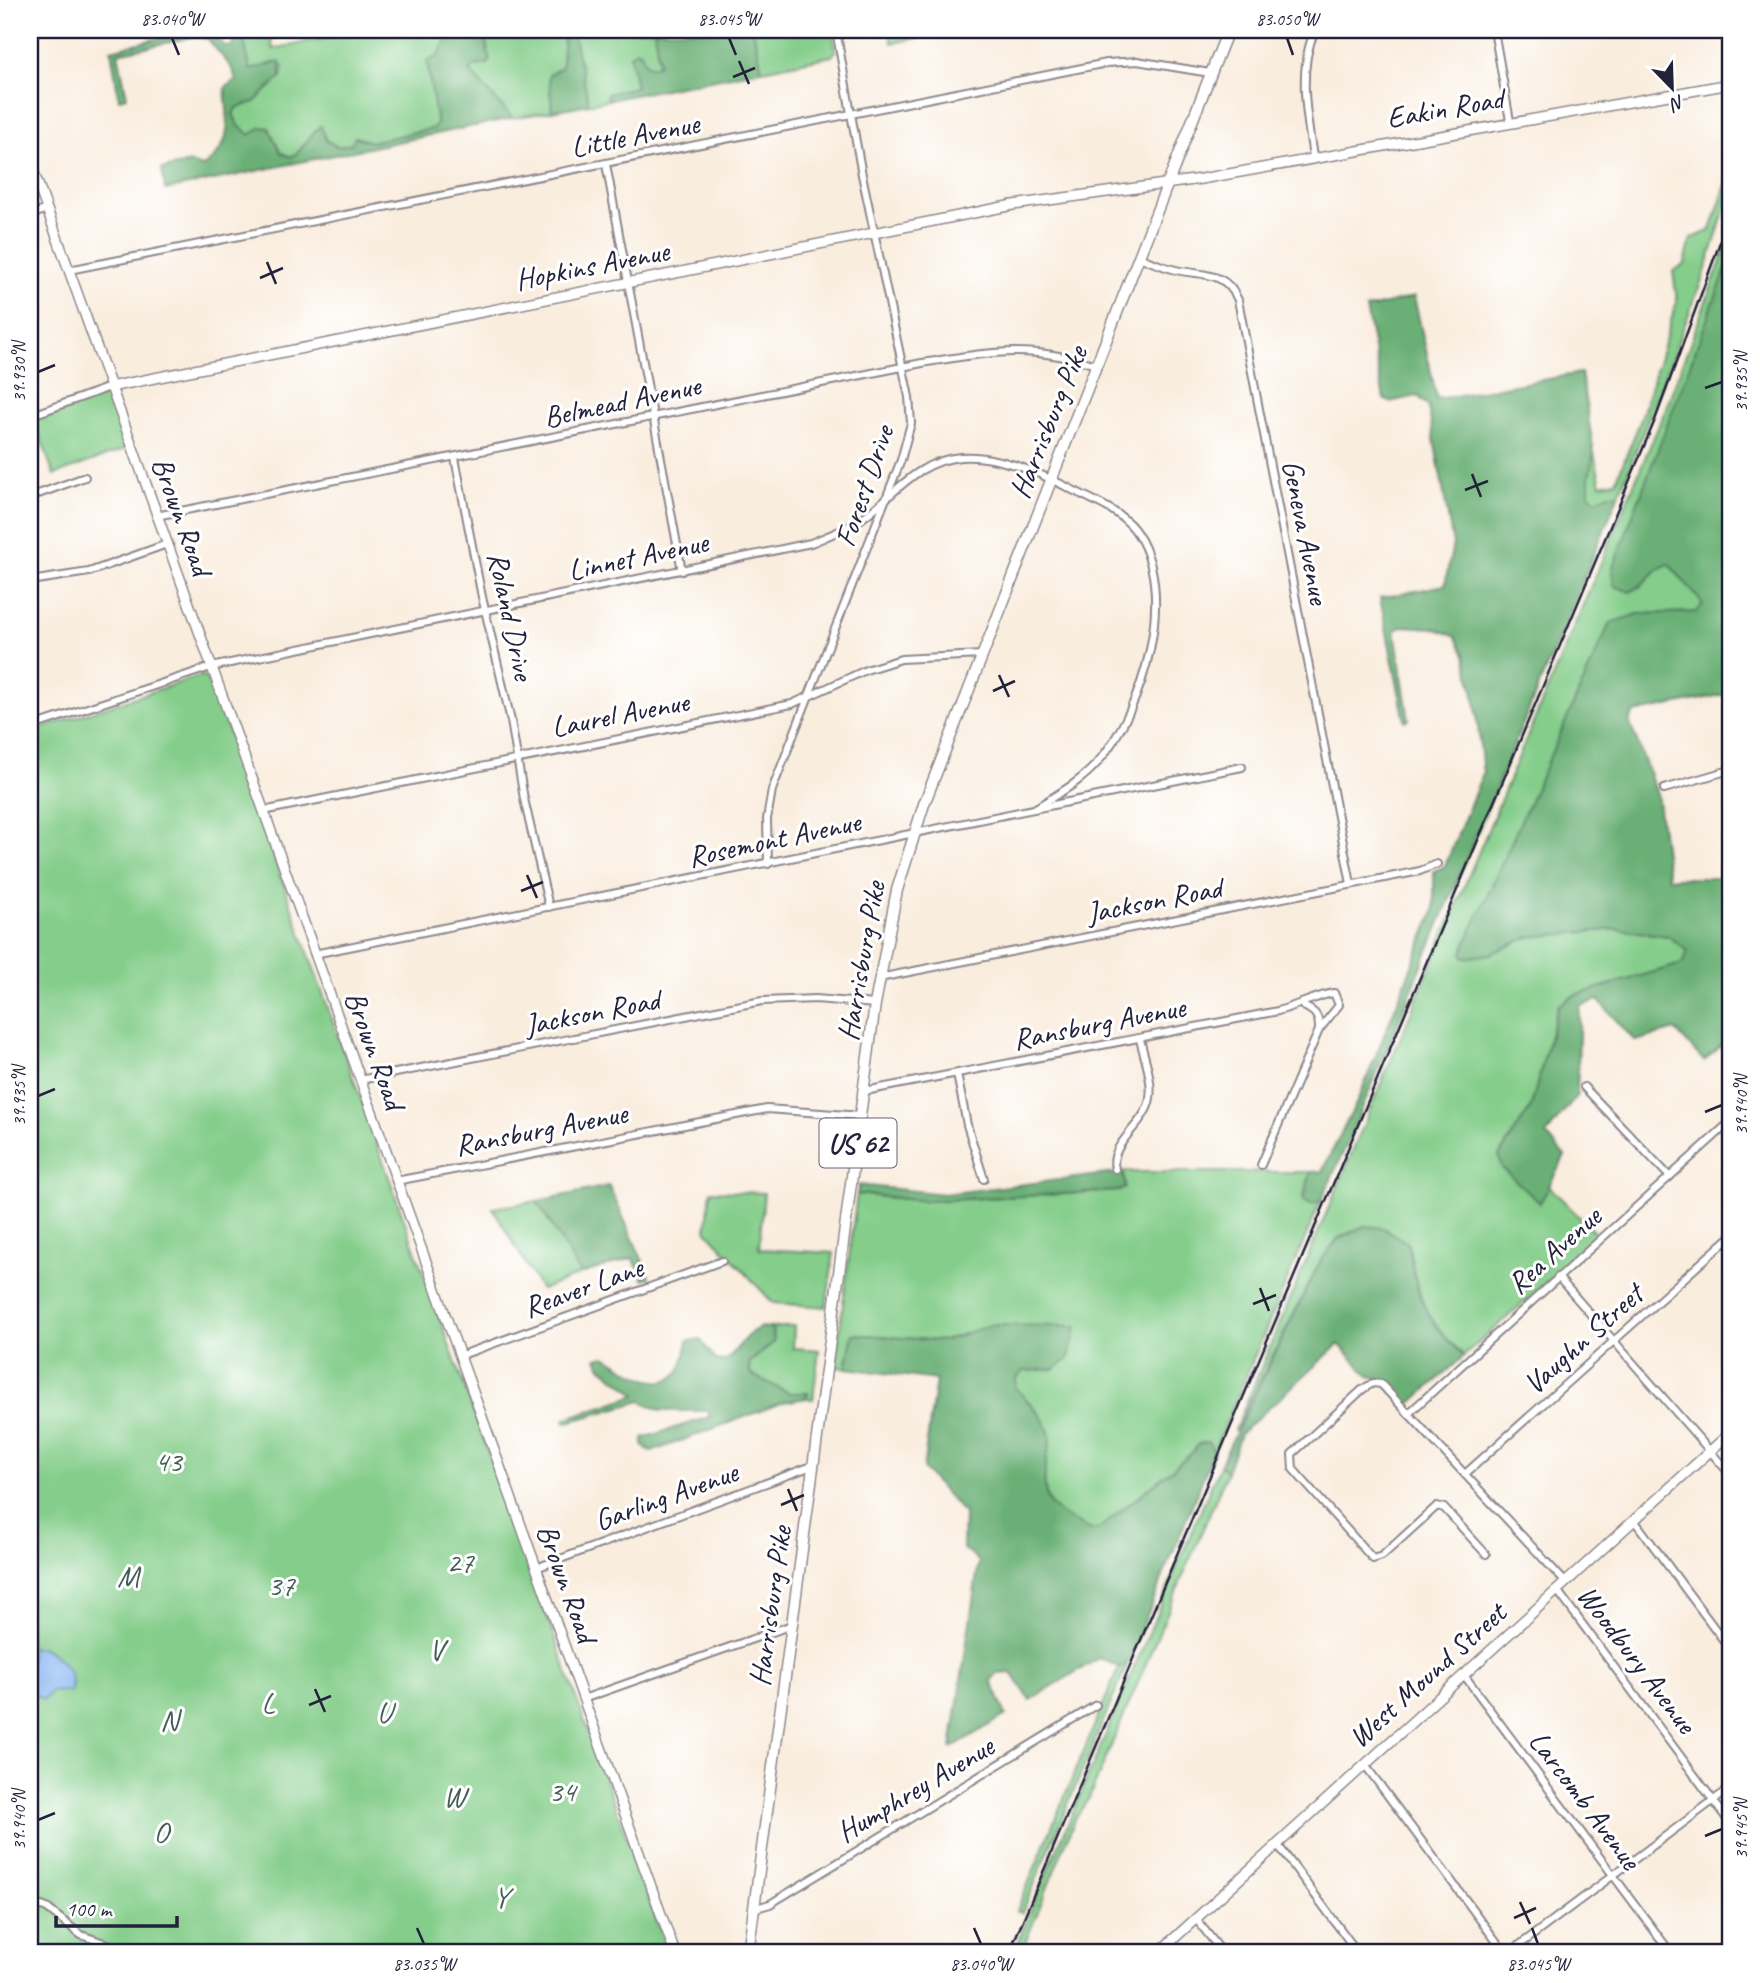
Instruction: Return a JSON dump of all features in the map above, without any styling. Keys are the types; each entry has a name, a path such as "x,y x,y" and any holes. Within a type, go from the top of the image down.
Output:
{"main road":[{"name":"Harrisburg Pike","path":"748,1953 875,1004 897,890 913,833 1228,30"}],"street":[{"name":"Forest Drive","path":"768,863 767,819 772,790 904,450 911,423 903,367 836,30"},
{"path":"1313,157 1305,65 1315,30"},
{"path":"1494,30 1510,121"},
{"name":"Little Avenue","path":"69,270 1107,63 1137,61 1210,72"},
{"name":"Eakin Road","path":"1168,183 1730,84"},
{"name":"Brown Road","path":"30,162 675,1953"},
{"path":"606,164 682,571"},
{"name":"Hopkins Avenue","path":"30,416 110,387 1026,203 1168,183"},
{"path":"30,216 46,209"},
{"name":"Geneva Avenue","path":"1139,257 1177,270 1221,278 1232,287 1238,300 1351,884"},
{"name":"Belmead Avenue","path":"156,516 903,367 1024,350 1047,352 1097,365"},
{"name":"Roland Drive","path":"456,457 485,611 549,907"},
{"name":"Linnet Avenue","path":"30,727 211,667 811,543 856,523 885,497 927,467 960,457 984,458 1051,479 1105,507 1133,528 1143,546 1153,578 1155,609 1144,671 1113,743 1082,776 1034,809"},
{"path":"30,497 85,477"},
{"path":"30,581 89,572 167,544"},
{"name":"Laurel Avenue","path":"263,811 517,757 792,704 866,670 901,659 982,655"},
{"name":"Rosemont Avenue","path":"314,954 1242,767"},
{"path":"1664,789 1730,770"},
{"name":"Jackson Road","path":"879,978 1420,871 1437,864"},
{"name":"Ransburg Avenue","path":"864,1091 1140,1039 1302,1005 1326,993 1338,996 1339,1005 1319,1030"},
{"name":"Jackson Road","path":"360,1080 762,1001 816,999 875,1004"},
{"path":"1261,1165 1319,1030 1319,1019 1313,1010 1302,1005"},
{"path":"1115,1169 1114,1164 1122,1143 1144,1116 1150,1098 1140,1039"},
{"path":"957,1074 967,1125 984,1179"},
{"path":"1584,1087 1670,1177"},
{"name":"Ransburg Avenue","path":"396,1181 767,1109 861,1116"},
{"name":"Rea Avenue","path":"1409,1413 1730,1122"},
{"name":"Vaughn Street","path":"1465,1474 1730,1237"},
{"name":"Reaver Lane","path":"459,1356 722,1261"},
{"path":"1558,1277 1730,1475"},
{"name":"Woodbury Avenue","path":"1486,1554 1444,1508 1437,1506 1377,1559 1363,1548 1291,1465 1297,1448 1373,1383 1387,1389 1565,1583"},
{"name":"West Mound Street","path":"1158,1953 1730,1433"},
{"name":"Garling Avenue","path":"536,1568 812,1466"},
{"path":"1634,1520 1730,1649"},
{"name":"Woodbury Avenue","path":"1557,1590 1730,1823"},
{"path":"583,1699 793,1625"},
{"name":"Larcomb Avenue","path":"1464,1675 1671,1953"},
{"name":"Humphrey Avenue","path":"755,1908 770,1904 1096,1705"},
{"path":"1365,1765 1507,1953 1730,1788"},
{"path":"1278,1845 1358,1953"},
{"path":"30,1902 47,1908 81,1936 133,1953"},
{"path":"1196,1919 1223,1953"}],"green space":[{"path":"170,30 209,30 226,47 232,46 234,31 242,30 250,70 280,61 281,77 254,102 236,108 233,114 238,125 250,135 261,127 269,128 281,153 291,157 321,126 326,140 338,147 351,144 355,137 371,142 434,128 437,124 427,61 437,57 453,30 483,30 490,60 487,64 474,66 470,72 511,116 508,119 165,190 162,169 190,163 203,167 220,150 228,122 225,88 236,80 231,67 208,39 193,37 118,53 127,97 119,99 111,50 171,35"},
{"path":"242,30 270,30 273,49 365,30 453,30 437,57 427,61 437,124 434,128 371,142 356,137 351,144 338,147 326,140 321,127 296,154 291,157 281,153 268,128 250,135 238,125 233,114 236,108 254,102 281,77 283,66 250,70"},
{"path":"483,30 564,30 562,67 549,75 552,111 508,119 511,116 470,72 474,66 487,64 490,60"},
{"path":"564,30 572,30 589,104 552,111 549,75 562,67"},
{"path":"572,30 654,30 659,64 653,67 646,65 640,51 630,55 636,87 607,94 608,100 589,104"},
{"path":"654,30 753,30 762,70 608,100 607,94 636,87 630,55 636,50 640,51 646,65 653,67 659,64"},
{"path":"753,30 832,30 836,51 832,56 762,70"},
{"path":"890,30 960,30 892,43"},
{"path":"1730,172 1730,193 1705,272 1619,494 1609,494 1596,501 1589,494 1589,476 1594,453 1601,484 1616,481 1640,422 1677,301 1673,271 1685,264 1691,239 1711,230"},
{"path":"1730,237 1730,264 1669,422 1639,588 1655,568 1669,564 1704,604 1697,612 1638,614 1465,958 1490,954 1529,937 1619,929 1668,936 1689,951 1682,964 1575,995 1558,1006 1531,1107 1499,1156 1539,1202 1549,1186 1598,1236 1464,1356 1439,1329 1424,1306 1408,1243 1364,1226 1338,1238 1320,1262 1234,1432 1664,413"},
{"path":"1728,264 1730,699 1726,694 1634,713 1629,721 1657,793 1668,878 1730,878 1730,1038 1704,1061 1675,1030 1635,1041 1598,1000 1580,1006 1577,1095 1546,1135 1565,1156 1540,1203 1502,1168 1499,1156 1531,1107 1558,1006 1575,995 1682,964 1688,951 1668,936 1619,929 1529,937 1490,954 1464,958 1462,952 1610,623 1638,614 1696,612 1703,604 1669,564 1658,569 1630,592 1614,586 1612,570"},
{"path":"1414,297 1437,399 1581,373 1594,453 1589,476 1589,494 1596,500 1609,494 1619,494 1351,1135 1321,1201 1311,1204 1303,1200 1311,1172 1322,1171 1358,1100 1434,911 1434,871 1445,866 1483,773 1475,699 1465,655 1455,636 1434,628 1402,626 1395,631 1409,720 1405,721 1380,598 1445,585 1453,544 1428,406 1418,396 1389,402 1384,399 1366,309"},
{"path":"109,389 131,447 54,475 33,416"},
{"path":"202,675 212,686 668,1953 30,1953 30,732"},
{"path":"1123,1172 1311,1172 1303,1200 1311,1204 1321,1201 1214,1451 1208,1442 1199,1444 1193,1452 1100,1528 1091,1530 1067,1518 1047,1499 1044,1477 1050,1442 1048,1429 1015,1387 1016,1378 1024,1371 1053,1369 991,1325 943,1341 853,1334 846,1368 835,1367 857,1194 926,1201 1119,1191 1125,1188"},
{"path":"1123,1172 1125,1188 1119,1191 926,1201 857,1194 859,1185 944,1194"},
{"path":"609,1186 650,1277 643,1279 633,1258 581,1274 537,1201"},
{"path":"711,1191 764,1193 759,1249 834,1253 826,1307 773,1303 706,1230"},
{"path":"537,1201 581,1274 541,1290 493,1208"},
{"path":"1364,1226 1383,1228 1408,1243 1424,1306 1430,1318 1464,1356 1409,1405 1388,1381 1369,1376 1339,1344 1240,1434 1227,1472 1220,1465 1320,1262 1338,1239"},
{"path":"991,1325 1077,1326 1068,1360 1053,1369 1024,1371 1016,1379 1015,1387 1036,1410 1048,1429 1050,1439 1044,1477 1047,1499 1067,1518 1091,1530 1100,1528 1193,1452 1199,1444 1208,1442 1214,1451 1127,1665 1119,1667 1099,1658 1030,1700 1012,1673 998,1674 991,1680 1006,1715 951,1748 979,1561 963,1549 964,1513 923,1469 936,1380 846,1368 853,1334 943,1341"},
{"path":"794,1326 793,1348 819,1350 813,1399 806,1398 807,1393 789,1393 750,1374 749,1363 774,1342 772,1328"},
{"path":"761,1327 772,1328 774,1342 749,1363 750,1374 789,1393 808,1393 806,1398 784,1402 651,1452 643,1445 643,1438 709,1417 709,1411 661,1411 641,1401 565,1423 564,1419 636,1395 601,1367 597,1358 605,1356 642,1377 661,1381 670,1379 678,1372 688,1341 700,1339 716,1360 726,1361 750,1333"},
{"path":"1220,1465 1227,1472 1089,1798 1076,1817 1021,1953 1013,1953"},
{"path":"1127,1665 1022,1913 1017,1910 1119,1667"}],"water":[{"path":"41,1647 59,1659 68,1671 72,1685 70,1692 52,1691 43,1700 30,1691 30,1648"}],"railway":[{"path":"1009,1953 1655,420 1730,215"}],"park label":[{"name":"43","path":"168,1461"},
{"name":"27","path":"460,1562"},
{"name":"M","path":"128,1576"},
{"name":"37","path":"281,1585"},
{"name":"V","path":"436,1649"},
{"name":"L","path":"268,1703"},
{"name":"U","path":"384,1712"},
{"name":"N","path":"169,1720"},
{"name":"34","path":"562,1791"},
{"name":"W","path":"454,1796"},
{"name":"O","path":"161,1832"},
{"name":"Y","path":"501,1897"}]}
